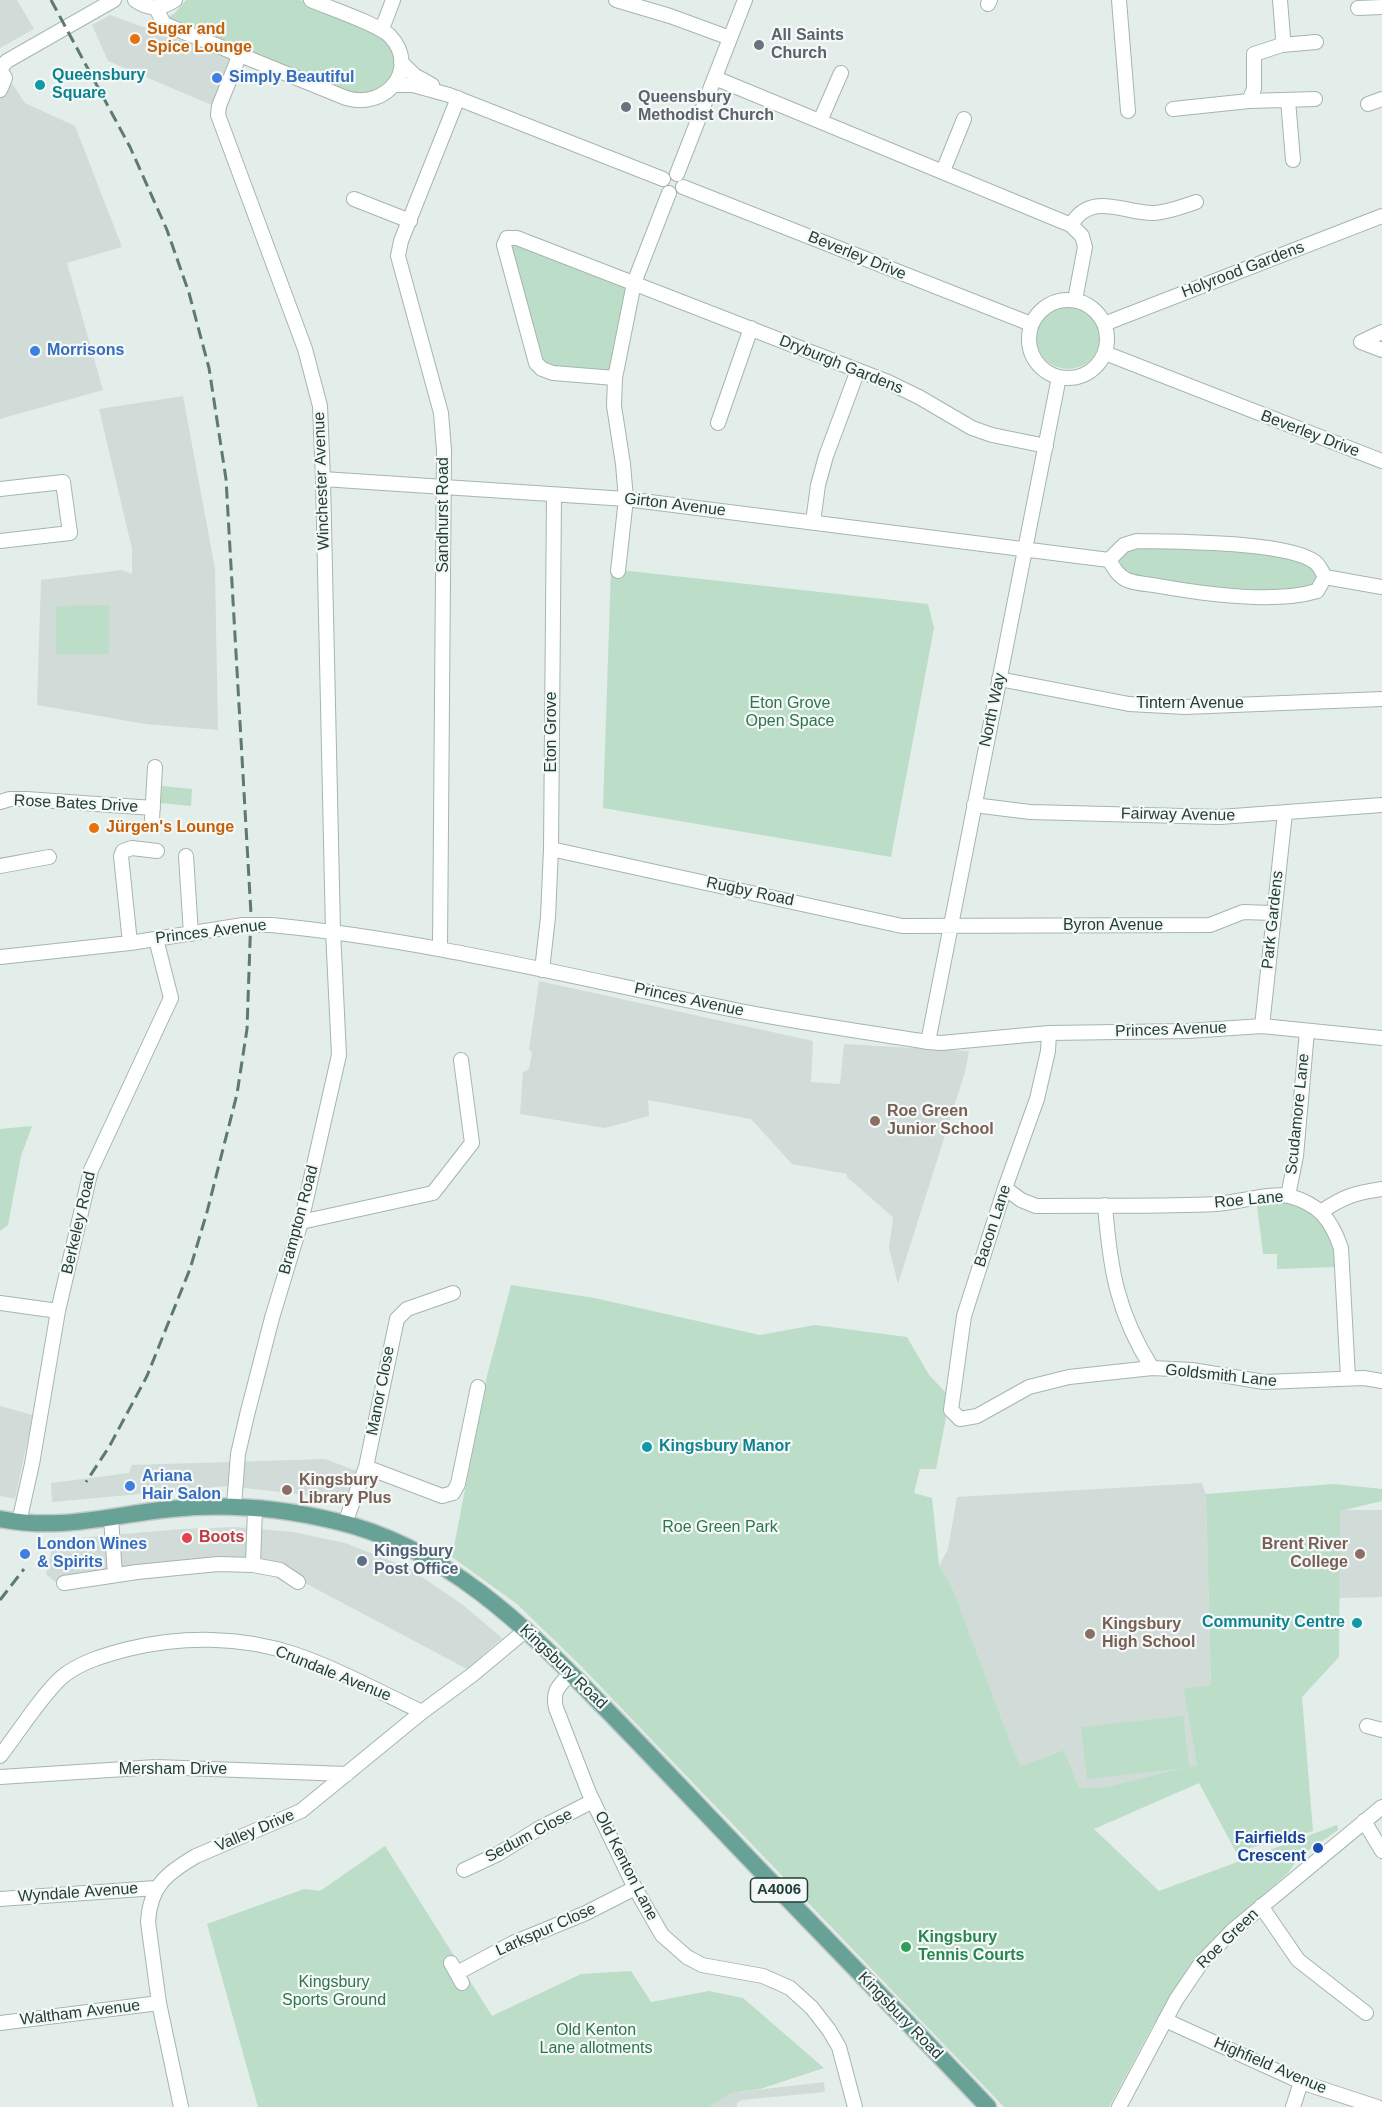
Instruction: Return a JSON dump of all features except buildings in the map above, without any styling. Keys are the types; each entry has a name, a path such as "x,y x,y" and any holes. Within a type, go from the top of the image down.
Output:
{"main road":[{"name":"Kingsbury Road","path":"0,1519 66,1524 207,1506 234,1506 292,1512 345,1523 396,1541 450,1571 486,1595 571,1674 988,2107"}],"street":[{"path":"0,90 5,78 0,69 7,62 114,0"},
{"path":"135,0 148,7 156,8 166,6 175,0"},
{"path":"156,8 164,24 357,101 378,99 394,85 401,67 395,42 382,30 311,0"},
{"path":"382,30 393,0"},
{"path":"616,0 670,16 730,38"},
{"path":"677,174 745,0"},
{"path":"1119,0 1128,111"},
{"path":"1280,0 1282,45"},
{"path":"1358,8 1382,7"},
{"path":"1249,101 1254,89 1254,54 1282,45 1316,42"},
{"name":"Winchester Avenue","path":"240,54 219,106 218,115 305,349 320,406 333,931"},
{"path":"401,62 417,77 454,96 663,179"},
{"path":"820,121 841,73"},
{"path":"715,78 1071,225 1082,236 1085,247 1075,300"},
{"path":"394,85 413,85 454,96"},
{"name":"Sandhurst Road","path":"440,949 444,450 441,413 398,256 401,241 454,96"},
{"path":"1173,109 1249,101 1315,99"},
{"path":"1368,104 1382,99"},
{"path":"1288,100 1293,160"},
{"path":"943,171 964,119"},
{"path":"669,174 677,174 682,179 683,187 677,193 669,193 663,188 663,179 669,174"},
{"name":"Beverley Drive","path":"683,187 1031,324"},
{"path":"618,571 626,499 614,406 615,378 634,283 669,193"},
{"path":"354,199 410,221"},
{"path":"1071,225 1076,217 1086,209 1101,206 1127,207 1150,213 1164,212 1196,202"},
{"name":"Holyrood Gardens","path":"1104,324 1382,216"},
{"name":"Dryburgh Gardens","path":"615,378 553,373 542,369 536,363 504,245 507,238 517,238 858,370 919,397 972,429 1046,446"},
{"path":"1062,300 1075,300 1093,309 1104,324 1107,339 1105,353 1094,369 1078,377 1059,377 1045,372 1033,359 1028,338 1031,324 1044,307 1062,300"},
{"path":"718,423 751,328"},
{"path":"1382,332 1361,342 1382,350"},
{"name":"Beverley Drive","path":"1105,353 1382,461"},
{"path":"813,522 818,485 826,456 858,370"},
{"name":"North Way","path":"928,1042 1059,377"},
{"name":"Girton Avenue","path":"323,479 626,499 1109,560"},
{"path":"0,489 63,482 70,533 0,541"},
{"name":"Eton Grove","path":"542,970 548,917 551,849 554,495"},
{"path":"1325,577 1317,591 1304,595 1248,597 1179,590 1129,581 1119,575 1109,560 1124,545 1137,541 1260,547 1308,558 1316,563 1325,577 1382,587"},
{"name":"Tintern Avenue","path":"999,679 1129,704 1185,707 1382,699"},
{"name":"Rose Bates Drive","path":"0,802 9,799 26,799 152,813 155,767"},
{"name":"Fairway Avenue","path":"974,805 1030,812 1212,817 1382,805"},
{"name":"Park Gardens","path":"1262,1026 1285,813"},
{"path":"130,942 121,856 123,851 132,848 156,851"},
{"name":"Rugby Road","path":"551,849 902,926 950,927"},
{"path":"186,856 191,934"},
{"path":"0,866 49,858"},
{"name":"Byron Avenue","path":"950,927 1210,925 1243,912 1273,913"},
{"name":"Princes Avenue","path":"0,957 156,939 243,925 271,925 333,931 440,949 741,1011 928,1042 941,1043 1049,1033 1188,1031 1262,1026 1382,1035"},
{"name":"Brampton Road","path":"234,1506 238,1454 247,1415 272,1317 301,1222 339,1055 333,931"},
{"name":"Berkeley Road","path":"18,1522 32,1464 58,1311 92,1167 171,998 156,939"},
{"name":"Scudamore Lane","path":"1288,1196 1296,1156 1307,1031"},
{"name":"Bacon Lane","path":"960,1419 951,1410 964,1316 1005,1188 1037,1099 1048,1051 1049,1033"},
{"path":"301,1222 433,1193 472,1143 461,1060"},
{"name":"Roe Lane","path":"1005,1188 1021,1200 1036,1206 1217,1204 1281,1195 1307,1203 1322,1211"},
{"path":"1347,1378 1341,1248 1336,1231 1322,1211 1341,1198 1382,1189"},
{"path":"1105,1205 1109,1254 1119,1299 1137,1346 1152,1368"},
{"name":"Manor Close","path":"345,1523 366,1467 397,1318 407,1309 453,1293"},
{"path":"0,1303 58,1311"},
{"name":"Goldsmith Lane","path":"960,1419 976,1416 1029,1387 1069,1377 1152,1368 1192,1370 1264,1382 1347,1378 1365,1378 1382,1382"},
{"path":"366,1467 437,1494 446,1496 453,1494 458,1484 478,1388"},
{"path":"253,1565 255,1508"},
{"path":"111,1518 115,1575"},
{"path":"64,1583 218,1564 253,1565 280,1570 298,1582"},
{"name":"Valley Drive","path":"156,1888 180,1865 196,1856 302,1811 526,1630"},
{"name":"Crundale Avenue","path":"0,1756 62,1677 86,1662 114,1653 143,1645 184,1640 218,1640 260,1645 294,1654 345,1675 422,1712"},
{"name":"Old Kenton Lane","path":"571,1674 556,1689 554,1699 556,1708 593,1801 635,1888 662,1935 687,1957 702,1965 763,1976 790,1988 813,2008 830,2030 839,2047 855,2107"},
{"path":"1367,1726 1382,1730"},
{"name":"Mersham Drive","path":"0,1777 156,1767 347,1774"},
{"name":"Sedum Close","path":"464,1870 498,1854 538,1829 593,1801"},
{"name":"Roe Green","path":"1119,2107 1166,2019 1201,1963 1232,1931 1261,1906 1382,1807"},
{"path":"1364,1821 1382,1851"},
{"path":"156,1888 148,1908 148,1922 159,2003 181,2107"},
{"name":"Wyndale Avenue","path":"0,1899 54,1893 156,1888"},
{"name":"Larkspur Close","path":"456,1973 513,1943 635,1888"},
{"path":"1261,1906 1298,1960 1365,2013"},
{"name":"Waltham Avenue","path":"0,2023 159,2003"},
{"name":"Highfield Avenue","path":"1166,2019 1301,2082 1377,2107"},
{"path":"1293,2107 1301,2082"}],"shaded area":[{"path":"0,0 17,0 34,29 0,48"},
{"path":"110,15 233,59 214,106 108,61 92,25"},
{"path":"0,65 25,103 75,126 122,247 67,263 103,390 0,419"},
{"path":"183,396 215,569 218,730 145,724 37,705 41,580 122,570 132,574 132,549 99,409"},
{"path":"539,981 813,1041 811,1082 840,1084 844,1044 969,1051 965,1072 898,1284 889,1248 893,1217 847,1177 847,1174 792,1164 751,1119 648,1100 649,1116 605,1128 520,1114 523,1072 529,1069 532,1053 529,1049"},
{"path":"0,1406 33,1415 15,1499 0,1496"},
{"path":"325,1459 357,1471 345,1505 313,1496 228,1486 52,1502 51,1483 129,1473 132,1465"},
{"name":"Kingsbury High School","path":"1202,1483 1206,1494 1211,1685 1185,1690 1197,1766 1108,1787 1079,1788 1064,1750 1021,1766 952,1587 939,1566 948,1549 957,1497"},
{"name":"Brent River College","path":"1337,1510 1382,1510 1382,1597 1338,1598"},
{"path":"235,1527 293,1532 345,1543 409,1568 463,1605 502,1638 467,1669 288,1574 248,1565 61,1587 46,1574 54,1540 181,1529"},
{"path":"824,2082 825,2092 742,2100 737,2103 737,2107 709,2107 731,2093"}],"green space":[{"path":"186,0 300,0 378,32 392,46 396,66 393,76 387,84 370,94 350,93 166,18 175,13"},
{"path":"516,242 627,288 616,333 611,370 607,374 554,370 541,362 511,245"},
{"path":"1062,305 1074,305 1091,314 1098,325 1100,337 1098,349 1091,360 1074,369 1062,369 1050,364 1041,355 1036,343 1036,331 1041,319 1050,310"},
{"path":"1130,547 1217,548 1296,558 1316,570 1317,579 1307,589 1275,593 1169,583 1132,577 1120,563 1120,556"},
{"name":"Eton Grove Open Space","path":"611,569 928,604 934,628 891,857 603,808"},
{"path":"109,605 109,654 56,654 56,606"},
{"path":"162,786 192,789 191,806 160,803"},
{"path":"32,1126 21,1156 8,1225 0,1231 0,1129"},
{"path":"1280,1201 1304,1208 1322,1222 1333,1242 1337,1267 1277,1269 1277,1254 1263,1254 1257,1205"},
{"name":"Roe Green Park","path":"511,1285 594,1298 760,1335 815,1325 907,1337 929,1375 950,1397 936,1469 920,1469 914,1493 932,1498 939,1566 952,1587 1021,1766 1064,1750 1079,1788 1107,1787 1184,1768 1087,1779 1081,1727 1183,1716 1189,1767 1197,1766 1184,1689 1211,1685 1206,1494 1334,1484 1382,1489 1382,1501 1340,1511 1339,1657 1302,1697 1313,1831 1236,1852 1199,1783 1094,1829 1159,1891 1337,1825 1338,1830 1299,1857 1288,1873 1217,1936 1153,2025 1109,2107 1004,2107 579,1664 517,1604 452,1557 487,1376"},
{"path":"385,1846 492,2016 581,1974 631,1971 651,2002 709,1991 743,1998 824,2068 760,2089 731,2093 709,2107 258,2107 207,1924 304,1889 320,1891"}],"railway":[{"path":"51,0 130,147 167,230 189,293 209,368 226,479 251,914 247,1029 237,1094 207,1212 190,1269 147,1376 109,1447 86,1482"},
{"path":"0,1600 24,1569"}],"place":[{"name":"Sugar and Spice Lounge","path":"135,39"},
{"name":"All Saints Church","path":"759,45"},
{"name":"Simply Beautiful","path":"217,78"},
{"name":"Queensbury Square","path":"40,85"},
{"name":"Queensbury Methodist Church","path":"626,107"},
{"name":"Morrisons","path":"35,351"},
{"name":"Jürgen's Lounge","path":"94,828"},
{"name":"Roe Green Junior School","path":"875,1121"},
{"name":"Kingsbury Manor","path":"647,1447"},
{"name":"Ariana Hair Salon","path":"130,1486"},
{"name":"Kingsbury Library Plus","path":"287,1490"},
{"name":"Boots","path":"187,1538"},
{"name":"London Wines & Spirits","path":"25,1554"},
{"name":"Brent River College","path":"1360,1554"},
{"name":"Kingsbury Post Office","path":"362,1561"},
{"name":"Community Centre","path":"1357,1623"},
{"name":"Kingsbury High School","path":"1090,1634"},
{"name":"Fairfields Crescent","path":"1318,1848"},
{"name":"Kingsbury Tennis Courts","path":"906,1947"}],"park label":[{"name":"Kingsbury Sports Ground","path":"334,1992"},
{"name":"Old Kenton Lane allotments","path":"596,2040"}]}
